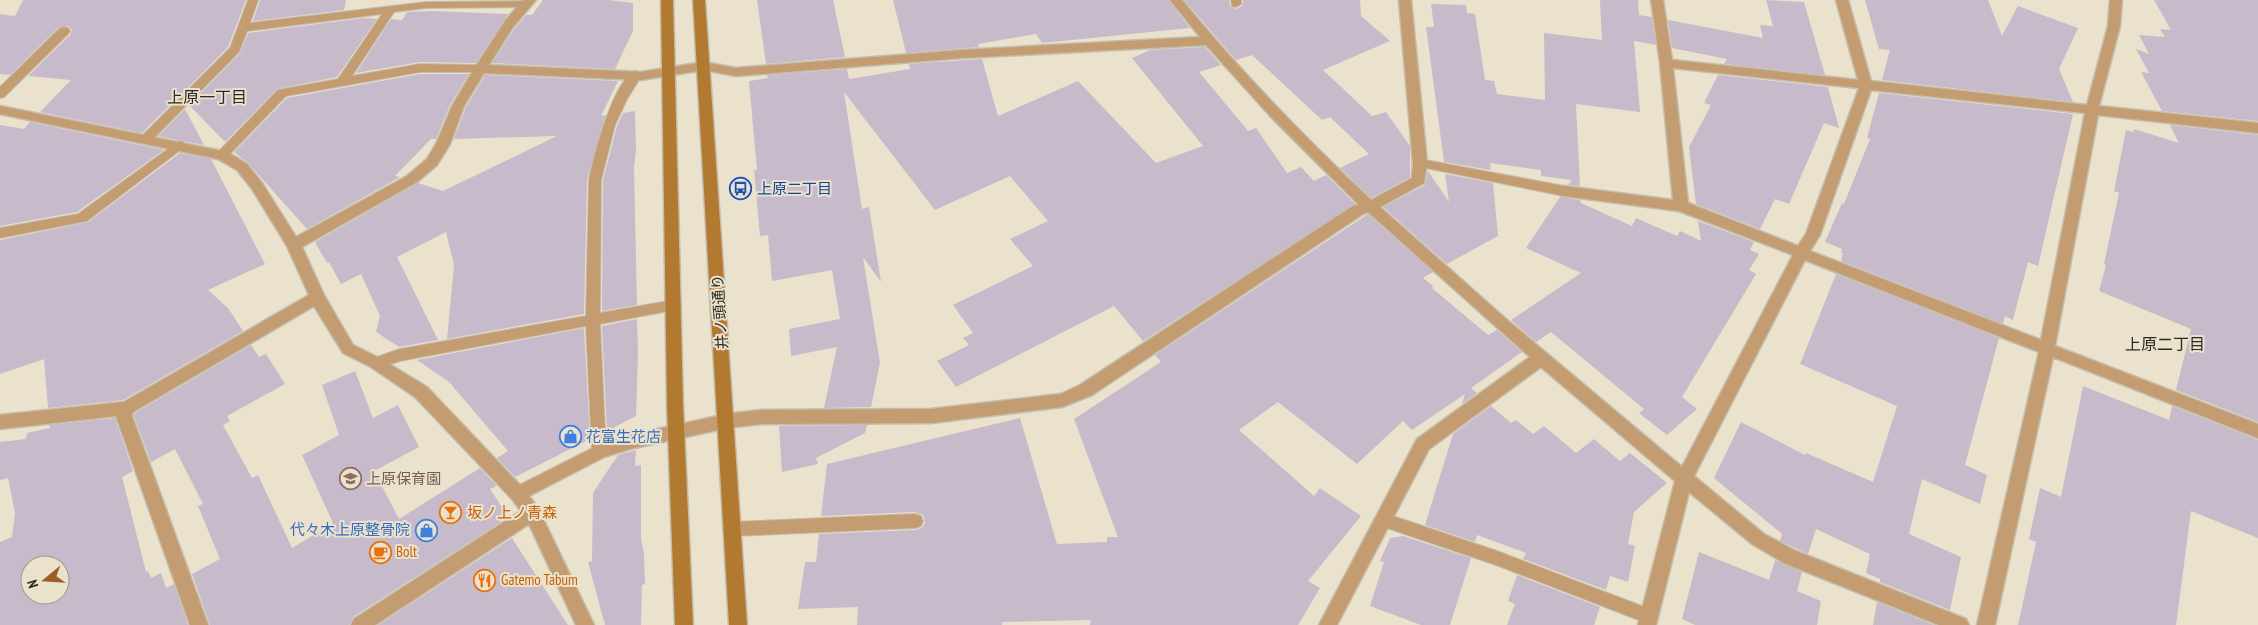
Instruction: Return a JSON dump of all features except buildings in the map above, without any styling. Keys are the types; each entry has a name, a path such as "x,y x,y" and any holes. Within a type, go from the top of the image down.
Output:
{"main road":[{"path":"667,0 676,432 684,625"},
{"name":"井ノ頭通り","path":"699,0 727,421 738,625"}],"street":[{"path":"1176,0 1232,70 1369,207 1541,358 1684,479 1758,538 1790,557 1960,625"},
{"path":"518,494 599,452 727,421 761,417 931,416 1062,400 1086,390 1358,210 1369,207 1419,180 1420,163 1405,0"},
{"path":"1657,0 1666,63 1681,206"},
{"path":"1648,621 1684,479 1801,253 1813,235 1866,86 1842,0"},
{"path":"1986,625 2047,349 2092,110 2114,26 2116,0"},
{"path":"294,245 412,179 432,162 443,144 458,106 480,69 509,24 528,2"},
{"path":"480,69 636,75 704,66 736,72 962,54 1208,41"},
{"path":"1666,63 2258,128"},
{"path":"0,110 147,138 222,155 242,167 257,186 294,245 317,297 348,350 376,363 421,392 518,494 532,513 586,625"},
{"path":"1564,191 1681,206 2258,431"},
{"path":"0,422 127,408 317,297"},
{"path":"1328,625 1423,444 1541,358"},
{"path":"127,408 124,416 199,625"},
{"path":"360,625 532,513"}],"lane":[{"path":"147,138 235,48 253,0"},
{"path":"356,14 360,0"},
{"path":"242,28 426,5 528,2"},
{"path":"343,81 391,9"},
{"path":"0,94 64,31"},
{"path":"222,155 282,92 420,68 480,69"},
{"path":"599,452 593,319 595,180 598,161 617,105 636,75"},
{"path":"0,233 82,218 179,145"},
{"path":"1420,163 1564,191"},
{"path":"376,363 400,355 674,305"},
{"path":"1384,520 1497,558 1648,621"},
{"path":"733,529 915,521"}],"place":[{"name":"上原二丁目","path":"741,189"},
{"name":"花富生花店","path":"570,437"},
{"name":"上原保育園","path":"350,479"},
{"name":"坂ノ上ノ青森","path":"451,513"},
{"name":"代々木上原整骨院","path":"426,530"},
{"name":"Bolt","path":"380,552"},
{"name":"Gatemo Tabum","path":"485,580"}],"district":[{"name":"上原一丁目","path":"207,97"},
{"name":"上原二丁目","path":"2165,344"}]}
